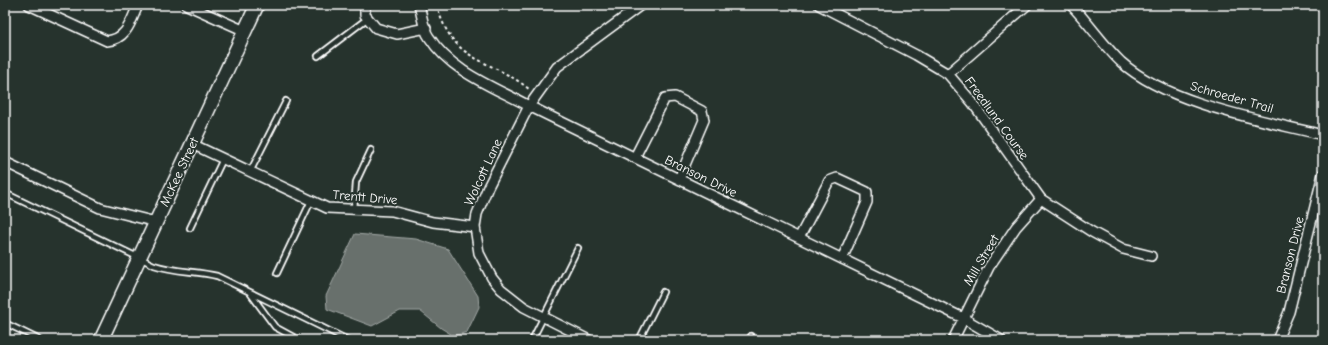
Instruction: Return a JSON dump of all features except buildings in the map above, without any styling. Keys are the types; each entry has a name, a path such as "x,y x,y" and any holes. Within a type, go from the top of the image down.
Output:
{"street":[{"path":"30,5 100,39 115,40 122,36 127,30 138,5"},
{"path":"188,5 245,31"},
{"name":"McKee Street","path":"101,340 257,5"},
{"path":"366,5 365,15 376,28 397,34 426,28"},
{"name":"Branson Drive","path":"419,5 428,36 446,58 465,72 529,106 963,318 1001,340"},
{"name":"Wolcott Lane","path":"589,340 544,318 512,298 492,278 479,253 475,227 481,202 529,106 557,67 585,44 641,5"},
{"name":"Freedlund Course","path":"819,5 916,55 948,74 972,102 1041,198"},
{"path":"948,74 1027,5"},
{"name":"Schroeder Trail","path":"1071,5 1121,62 1158,86 1208,106 1323,135"},
{"path":"635,158 665,98 675,97 702,111 704,120 679,179"},
{"name":"Trentt Drive","path":"192,144 327,208 392,211 433,222 475,227"},
{"path":"5,162 100,208 156,222"},
{"name":"Branson Drive","path":"1277,340 1289,312 1323,174"},
{"path":"799,238 829,181 838,178 867,192 867,202 842,259"},
{"path":"1041,198 1092,232 1123,249 1151,256"},
{"name":"Mill Street","path":"953,340 989,267 1016,228 1041,198"}],"lane":[{"path":"318,56 368,18"},
{"path":"250,172 286,101"},
{"path":"354,209 356,182 371,150"},
{"path":"190,228 223,159"},
{"path":"5,194 138,258 166,269 205,273 217,276 348,340"},
{"path":"277,273 311,201"},
{"path":"532,340 578,248"},
{"path":"242,288 258,302 275,327 299,340"},
{"path":"639,340 663,292"},
{"path":"5,323 40,340"}],"path":[{"path":"436,5 445,31 465,52 529,89"}],"shaded area":[{"path":"355,234 416,239 448,249 478,296 479,307 467,332 454,336 441,328 420,311 400,311 372,326 327,309 326,296"}]}
